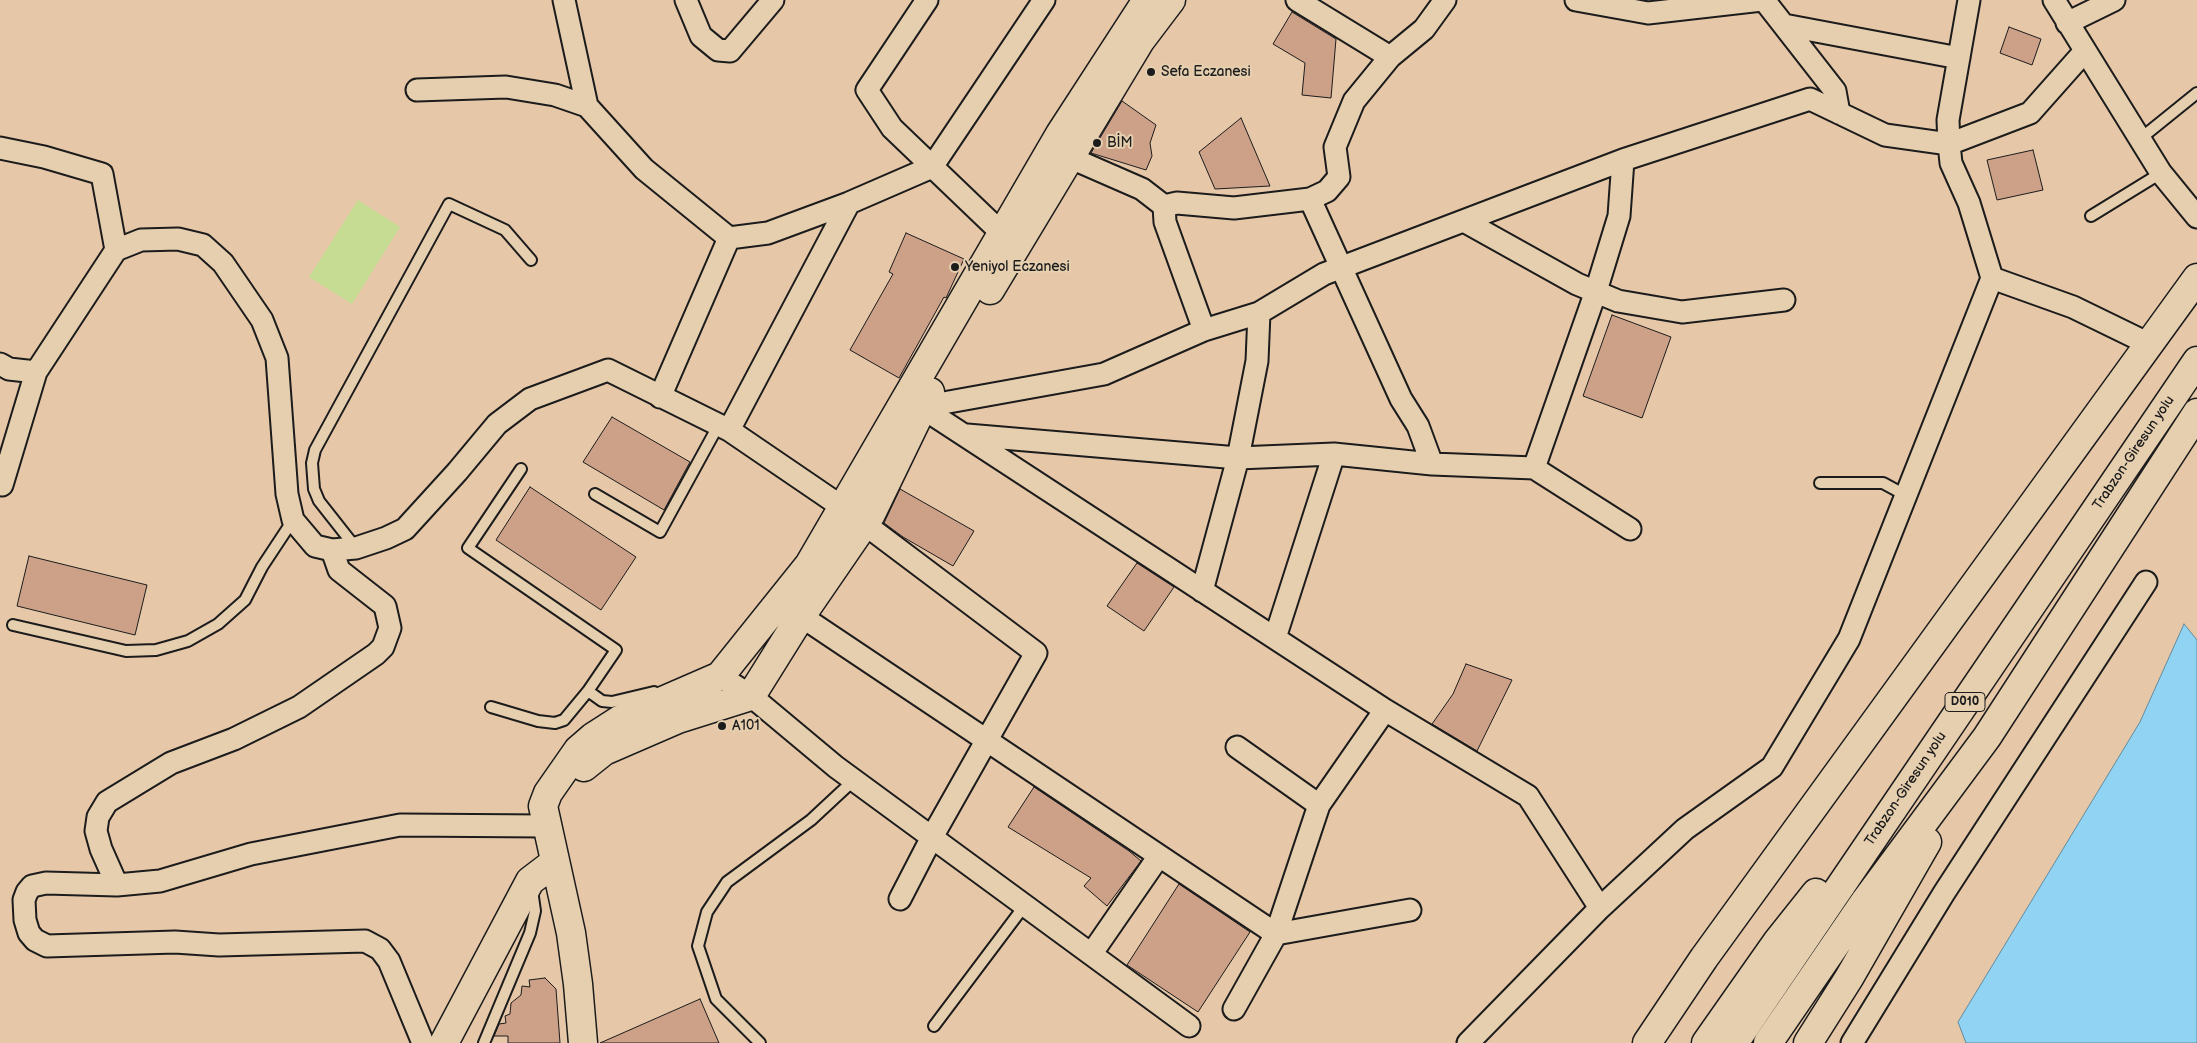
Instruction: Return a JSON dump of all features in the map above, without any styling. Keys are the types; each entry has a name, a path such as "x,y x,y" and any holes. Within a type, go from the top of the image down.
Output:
{"main road":[{"path":"546,824 558,810 584,766 604,751 678,720 751,696 801,616 864,524 921,407 1009,241 1060,134 1147,0"},
{"path":"583,1043 571,933 543,806 548,793 572,757 594,737 621,719 720,676 809,565 842,507 1009,241 1071,158 1140,41 1171,0"},
{"path":"1647,1043 1704,958 2197,278"},
{"name":"Trabzon-Giresun yolu","path":"1734,1043 2197,361"},
{"name":"D010","path":"1768,1043 1866,900 1987,737 2197,414"},
{"path":"1706,1043 1777,942 1959,711"},
{"path":"1808,1043 1849,978 1987,737"},
{"path":"444,1043 530,881 555,862"},
{"path":"1631,1043 1704,958"}],"street":[{"path":"564,0 587,106"},
{"path":"686,0 701,36 718,50 730,52 773,0"},
{"path":"927,0 867,90 892,128 1009,241"},
{"path":"417,90 506,87 555,95 587,106 644,169 729,238 768,233 849,203 932,167 1044,0"},
{"path":"1297,0 1390,57"},
{"path":"1164,206 1177,203 1234,208 1310,199 1327,191 1339,177 1335,147 1354,101 1390,57 1424,29 1444,0"},
{"path":"1576,0 1648,13 1763,0 1835,91 1839,113"},
{"path":"1468,1043 1600,908 1685,829 1772,768 1849,640 1992,278 1969,203 1951,163 1949,144 1948,120 1969,0"},
{"path":"2054,0 2161,173 2197,217"},
{"path":"2067,23 2114,0"},
{"path":"1784,25 1959,58"},
{"path":"921,407 1104,374 1204,330 1259,313 1324,274 1623,160 1810,99 1885,135 1949,144 2030,113 2085,52"},
{"path":"0,148 44,157 102,174 116,250"},
{"path":"1071,158 1142,189 1164,206"},
{"path":"1534,468 1596,291 1619,216 1623,160"},
{"path":"1310,199 1401,399 1418,426 1432,464"},
{"path":"724,428 849,203"},
{"path":"1164,206 1164,222 1204,330"},
{"path":"1464,221 1577,284 1618,301 1682,312 1784,300"},
{"path":"660,397 729,238"},
{"path":"2,486 36,372 116,250 142,240 178,239 204,245 223,263 262,320 277,358 287,494 293,520 315,546 332,550 356,548 386,538 405,529 457,472 497,424 530,399 608,370 724,428 842,507 1036,653 932,838 900,900"},
{"path":"1992,278 2073,308 2149,344"},
{"path":"1202,590 1238,458 1257,361 1259,313"},
{"path":"0,364 8,369 36,372"},
{"path":"921,407 1385,710 1528,796 1600,908"},
{"path":"964,435 1238,458 1334,454 1432,464 1534,468 1630,529"},
{"path":"1275,638 1334,454"},
{"path":"117,884 101,849 96,831 98,817 107,802 172,763 234,739 299,707 376,654 383,647 390,628 385,606 339,570 332,550"},
{"path":"1852,1043 1944,893 2146,582"},
{"path":"801,616 1276,934 1410,910"},
{"path":"720,676 751,696 854,780 1189,1026"},
{"path":"1234,1009 1276,934 1319,806 1385,710"},
{"path":"1237,747 1319,806"},
{"path":"423,1043 390,960 380,949 365,941 219,945 176,942 47,946 35,940 29,933 25,920 24,900 32,886 46,883 117,884 160,882 251,854 400,825 546,824"},
{"path":"1092,954 1159,856"}],"lane":[{"path":"2140,139 2197,93"},
{"path":"2091,216 2161,173"},
{"path":"356,548 319,501 314,489 312,463 315,450 449,204 504,230 531,260"},
{"path":"595,494 660,532 724,428"},
{"path":"491,708 538,721 555,723 564,720 588,691 616,650 468,548 522,469"},
{"path":"1820,483 1883,482 1907,496"},
{"path":"13,625 126,650 156,650 188,641 218,624 245,600 262,567 293,520"},
{"path":"588,691 602,701 612,702 673,688 711,675 720,676"},
{"path":"760,1043 716,999 698,946 708,912 727,882 811,820 854,780"},
{"path":"484,1043 530,932 535,911 530,881"},
{"path":"934,1026 1025,905"}],"green space":[{"path":"358,200 400,227 352,304 309,277"}],"water":[{"path":"2184,624 2197,640 2197,1043 1966,1043 1958,1022 2140,722"}],"building":[{"path":"1292,12 1336,39 1331,98 1302,95 1305,63 1273,44"},
{"path":"2009,27 2041,39 2032,65 2000,53"},
{"path":"1122,101 1156,125 1150,143 1152,156 1146,170 1091,153"},
{"path":"1241,118 1270,186 1215,189 1199,152"},
{"path":"2033,150 2043,190 1997,200 1987,160"},
{"path":"906,233 964,259 946,298 944,297 899,378 850,350 893,274 889,272"},
{"path":"1612,315 1671,337 1642,418 1583,396"},
{"path":"612,417 690,462 664,510 583,462"},
{"path":"530,487 636,557 601,610 496,540"},
{"path":"900,489 974,531 953,566 903,537 884,523"},
{"path":"29,556 147,585 135,635 17,606"},
{"path":"1137,563 1174,587 1144,631 1107,606"},
{"path":"1466,664 1512,680 1477,751 1432,724 1453,694"},
{"path":"1034,787 1141,861 1107,906 1084,886 1091,878 1008,827"},
{"path":"1179,884 1250,932 1198,1012 1127,965"},
{"path":"545,978 556,989 560,1043 508,1043 508,1036 494,1036 499,1024 506,1023 505,1016 510,1014 511,1003 521,995 522,986 530,987 529,980"},
{"path":"700,999 719,1043 600,1043"}],"place":[{"name":"Sefa Eczanesi","path":"1151,72"},
{"name":"BİM","path":"1097,143"},
{"name":"Yeniyol Eczanesi","path":"955,267"},
{"name":"A101","path":"722,726"}]}
